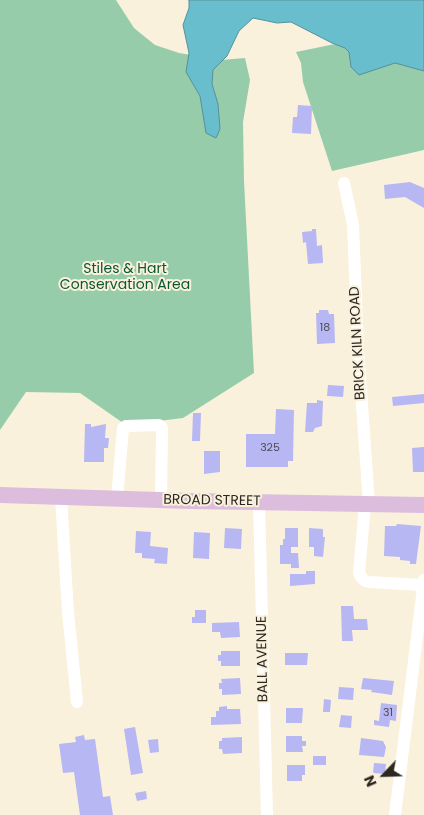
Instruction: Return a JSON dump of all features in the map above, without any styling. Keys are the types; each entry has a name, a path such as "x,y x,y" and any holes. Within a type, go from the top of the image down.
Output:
{"main road":[{"name":"BROAD STREET","path":"0,495 424,505"}],"street":[{"name":"BRICK KILN ROAD","path":"344,183 353,225 367,504 359,574 364,581 369,582 424,582"},
{"path":"117,499 123,428 126,426 159,425 162,428 161,500"},
{"path":"61,497 68,612 77,702"},
{"name":"BALL AVENUE","path":"259,502 267,815"},
{"path":"395,815 424,582"}],"green space":[{"name":"Stiles & Hart Conservation Area","path":"0,0 116,0 134,28 155,45 179,53 221,60 245,58 250,80 243,122 244,181 254,373 183,418 126,425 80,393 26,392 0,430"},
{"path":"424,33 424,150 332,171 303,82 301,63 296,52 374,36"}],"water":[{"path":"189,0 424,0 424,71 395,63 359,75 351,67 349,52 345,48 291,22 277,23 253,18 239,31 227,56 213,70 212,84 218,104 220,129 216,138 206,133 200,96 186,72 189,53 183,25 189,8"}],"building":[{"path":"298,105 312,106 311,134 292,133 293,117 297,117"},
{"path":"410,182 424,188 424,208 405,197 385,199 384,185"},
{"path":"312,229 316,229 317,246 322,245 323,263 308,264 306,242 303,243 302,232 312,231"},
{"path":"319,310 328,310 329,314 334,314 335,343 317,344 316,313 319,313"},
{"path":"328,385 344,386 343,397 327,396"},
{"path":"424,394 424,403 393,406 392,397"},
{"path":"317,400 323,401 322,426 315,428 313,432 305,432 307,403 317,403"},
{"path":"276,409 294,410 293,461 288,461 288,467 246,467 246,434 275,434"},
{"path":"193,413 201,413 200,441 192,441"},
{"path":"85,424 91,424 91,427 106,424 105,438 109,438 108,448 104,448 104,462 84,462"},
{"path":"424,447 424,472 413,472 412,448"},
{"path":"204,451 220,451 220,472 204,474"},
{"path":"397,524 421,526 416,564 400,560 400,557 384,556 385,526 396,526"},
{"path":"225,528 242,529 241,549 224,548"},
{"path":"285,528 298,528 298,547 291,547 291,553 298,553 299,568 291,568 291,564 280,564 280,545 283,545 283,539 285,539"},
{"path":"309,528 323,529 323,537 325,537 323,557 314,556 314,547 309,547"},
{"path":"136,531 151,532 150,546 168,548 167,564 154,563 155,559 142,558 142,553 135,553"},
{"path":"194,532 210,533 209,559 193,558"},
{"path":"306,571 315,571 315,584 290,586 290,574 306,574"},
{"path":"341,606 353,606 354,619 367,619 368,630 352,630 353,641 342,641"},
{"path":"195,610 206,610 206,623 192,623 192,617 195,617"},
{"path":"239,622 240,637 221,638 220,632 212,632 212,623"},
{"path":"221,651 240,651 240,666 221,666 221,661 218,661 218,655 221,655"},
{"path":"285,653 308,653 307,665 285,665"},
{"path":"240,678 241,694 222,695 222,689 219,689 219,683 222,683 221,679"},
{"path":"363,678 394,681 392,695 361,689"},
{"path":"339,687 354,688 353,700 338,699"},
{"path":"324,699 331,700 330,712 323,712"},
{"path":"381,703 397,705 396,721 390,720 389,727 374,725 374,720 379,721"},
{"path":"227,706 227,709 240,709 241,724 211,725 211,717 216,717 216,711 219,711 219,707"},
{"path":"286,708 303,708 302,723 286,723"},
{"path":"341,715 352,716 351,728 339,727"},
{"path":"135,727 143,773 131,775 124,729"},
{"path":"84,735 85,740 95,739 103,797 110,796 113,815 80,815 74,772 63,773 59,744 76,742 75,737"},
{"path":"286,736 302,736 302,741 306,741 306,746 302,746 303,752 286,752"},
{"path":"242,737 242,753 223,754 222,749 219,749 219,741 222,741 222,738"},
{"path":"361,738 383,741 386,747 384,757 359,755"},
{"path":"158,739 159,752 150,753 148,740"},
{"path":"313,756 326,756 326,765 313,765"},
{"path":"374,763 386,764 385,774 373,773"},
{"path":"287,765 305,765 305,775 302,775 302,781 287,781"},
{"path":"146,791 147,799 137,801 135,793"}]}
